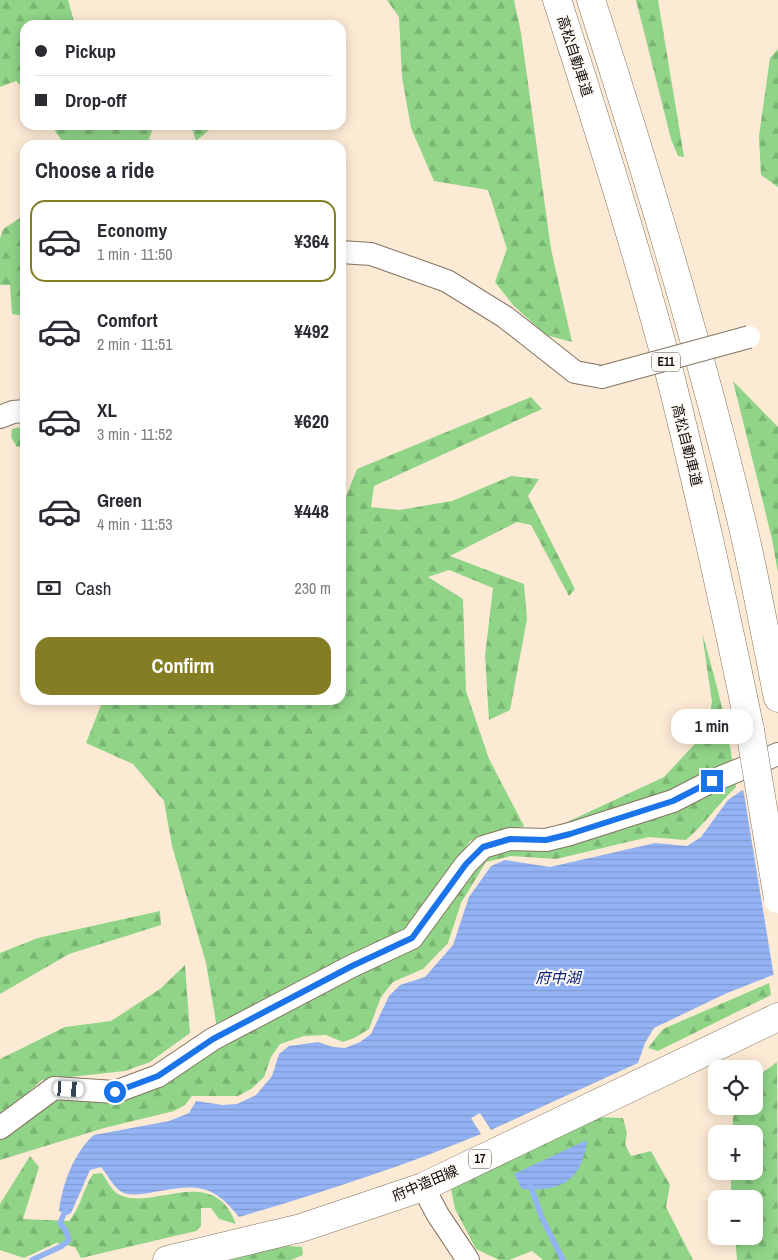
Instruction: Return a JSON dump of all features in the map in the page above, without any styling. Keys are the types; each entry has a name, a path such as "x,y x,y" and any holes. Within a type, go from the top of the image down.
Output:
{"main road":[{"name":"高松自動車道","path":"557,0 610,165 668,369 709,534 750,730 778,899"},
{"name":"E11","path":"591,0 641,155 702,368 743,524 778,698"},
{"name":"府中造田線","path":"167,1260 301,1228 422,1187 778,1017"}],"street":[{"path":"346,252 371,254 447,281 505,317 575,372 602,377 749,337"},
{"path":"0,418 13,412 20,411"},
{"path":"0,1128 54,1088 115,1092 158,1076 213,1039 352,966 412,938 466,864 483,847 510,839 546,840 570,834 673,801 712,781 778,754"},
{"path":"422,1187 468,1260"}],"green space":[{"path":"0,0 68,0 74,20 20,20 20,85 16,81 0,87"},
{"path":"387,0 514,0 521,33 551,249 572,342 546,335 513,305 495,282 507,249 488,190 434,181 411,128 402,77 399,17"},
{"path":"636,0 658,0 684,157 678,156 671,139"},
{"path":"778,49 778,187 761,175 759,136 770,58"},
{"path":"54,130 152,130 149,140 62,140"},
{"path":"193,130 209,130 197,140"},
{"path":"20,218 20,315 12,314 10,285 0,285 0,239 3,229"},
{"path":"733,381 778,427 778,573 772,539"},
{"path":"531,397 542,409 374,486 371,507 399,510 452,501 511,476 539,479 528,496 575,589 569,596 531,525 517,522 450,556 524,584 527,619 510,710 489,720 485,656 493,588 449,570 428,577 463,599 466,691 489,759 524,826 470,841 408,931 217,1028 206,963 172,846 164,801 133,764 86,743 101,705 346,705 346,496 357,469"},
{"path":"20,427 20,446 17,447 11,437 12,429"},
{"path":"702,633 722,709 736,787 686,840 649,837 556,859 511,856 486,862 461,903 448,943 423,969 393,982 381,997 369,1029 343,1042 326,1035 304,1036 280,1044 271,1057 264,1077 251,1089 238,1096 192,1096 185,1105 174,1111 104,1128 0,1160 0,1140 60,1095 118,1100 224,1042 418,944 487,854 520,844 664,777 706,732 712,702"},
{"path":"160,911 161,925 69,954 0,994 0,953 38,938"},
{"path":"185,965 190,1033 150,1062 125,1071 42,1080 0,1117 0,1059 65,1027 111,1021 160,989"},
{"path":"769,983 771,995 658,1051 648,1048 663,1029"},
{"path":"777,1062 778,1260 737,1260 736,1245 763,1245 763,1190 731,1190 731,1180 763,1180 763,1125 733,1125 734,1115 763,1115 763,1072"},
{"path":"592,1117 623,1118 627,1133 625,1144 631,1156 651,1151 670,1185 666,1207 693,1260 543,1260 532,1251 509,1260 499,1260 476,1249 455,1209 451,1189"},
{"path":"30,1156 39,1167 23,1219 69,1221 93,1174 102,1173 111,1188 118,1194 132,1198 147,1198 181,1192 197,1192 212,1195 226,1205 236,1224 219,1219 211,1208 201,1208 201,1226 196,1231 81,1258 75,1247 56,1243 24,1258 0,1250 0,1204"},
{"path":"286,1246 302,1247 303,1255 291,1260 229,1260"}],"water":[{"name":"府中湖","path":"778,779 778,973 727,993 654,1028 645,1043 638,1063 491,1130 480,1113 471,1118 481,1134 421,1158 300,1199 239,1217 220,1197 202,1189 181,1188 139,1194 124,1193 114,1185 101,1167 90,1170 71,1213 67,1215 59,1211 70,1170 81,1150 94,1135 169,1121 189,1113 196,1101 223,1105 237,1104 256,1095 272,1076 279,1054 289,1046 318,1042 333,1047 345,1048 360,1042 371,1034 389,996 400,985 425,977 453,945 469,897 491,866 505,860 550,867 655,843 687,846 701,837 728,800 741,791"},
{"path":"587,1140 580,1165 575,1174 567,1181 558,1186 548,1188 522,1189 514,1174"}],"pier":[{"path":"778,776 778,976 774,977 743,788"}],"waterway":[{"path":"530,1184 542,1218 563,1260"},
{"path":"32,1260 62,1246 69,1240 66,1231 60,1223 66,1209"}],"route":[{"path":"115,1092 158,1076 213,1039 352,966 412,938 466,864 483,847 510,839 546,840 570,834 673,801 712,781"}]}
